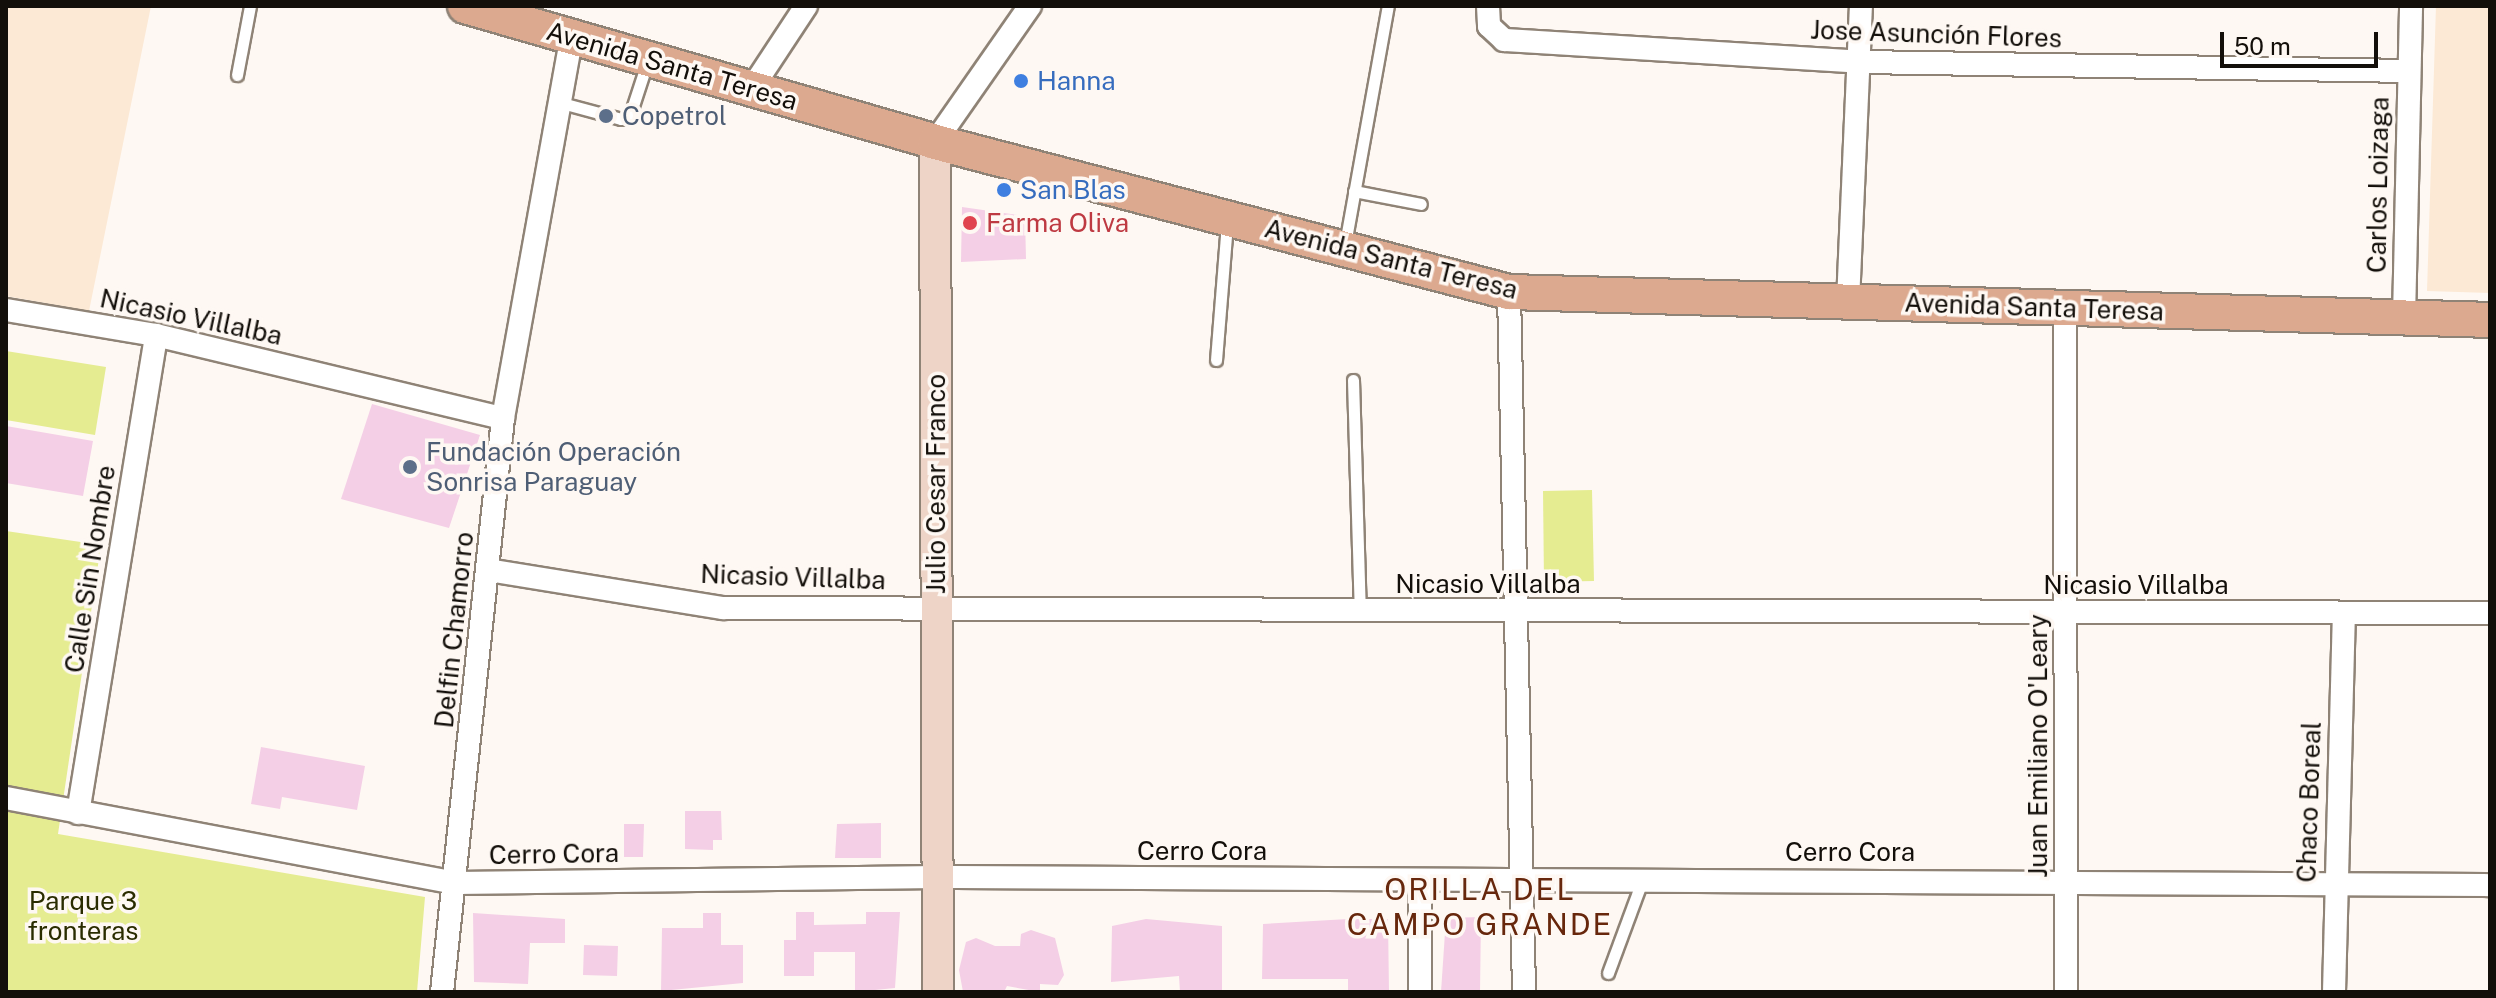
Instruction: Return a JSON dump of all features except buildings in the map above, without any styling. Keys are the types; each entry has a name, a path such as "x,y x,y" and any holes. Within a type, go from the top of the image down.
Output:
{"main road":[{"name":"Avenida Santa Teresa","path":"465,6 935,142 1509,292 2490,320"}],"street":[{"path":"752,88 806,6"},
{"path":"935,142 1030,6"},
{"name":"Jose Asunción Flores","path":"1488,6 1489,26 1504,40 1861,62 2409,71"},
{"path":"1848,302 1861,62 1861,6"},
{"name":"Carlos Loizaga","path":"2404,318 2411,6"},
{"name":"Delfin Chamorro","path":"442,992 456,883 503,418 557,102 571,39"},
{"name":"Julio Cesar Franco","path":"935,142 938,992"},
{"path":"1509,292 1520,613 1524,992"},
{"name":"Juan Emiliano O'Leary","path":"2065,308 2066,992"},
{"name":"Nicasio Villalba","path":"6,310 156,335 503,418"},
{"name":"Calle Sin Nombre","path":"78,813 156,335"},
{"name":"Nicasio Villalba","path":"488,570 723,608 1520,613 2490,613"},
{"name":"Chaco Boreal","path":"2334,992 2333,884 2344,614"},
{"name":"Cerro Cora","path":"6,798 456,883 938,877 1523,882 2065,878 2490,885"},
{"path":"1420,881 1420,992"}],"lane":[{"path":"237,75 250,6"},
{"path":"1344,249 1388,6"},
{"path":"557,102 621,119 630,115 648,60"},
{"path":"1354,191 1421,204"},
{"path":"1216,360 1227,218"},
{"path":"1353,380 1360,612"},
{"path":"1608,973 1642,881"}],"shaded area":[{"path":"6,6 151,6 89,311 6,296"},
{"path":"2436,6 2490,6 2490,293 2427,291"}],"green space":[{"path":"6,351 106,367 95,435 6,420"},
{"path":"1592,490 1594,581 1544,582 1543,491"},
{"name":"Parque 3 fronteras","path":"6,531 101,545 58,834 425,897 417,992 6,992"}],"place":[{"name":"Hanna","path":"1021,81"},
{"name":"Copetrol","path":"606,116"},
{"name":"San Blas","path":"1004,190"},
{"name":"Farma Oliva","path":"970,223"},
{"name":"Fundación Operación Sonrisa Paraguay","path":"410,467"}],"district":[{"name":"ORILLA DEL CAMPO GRANDE","path":"1480,906"}]}
